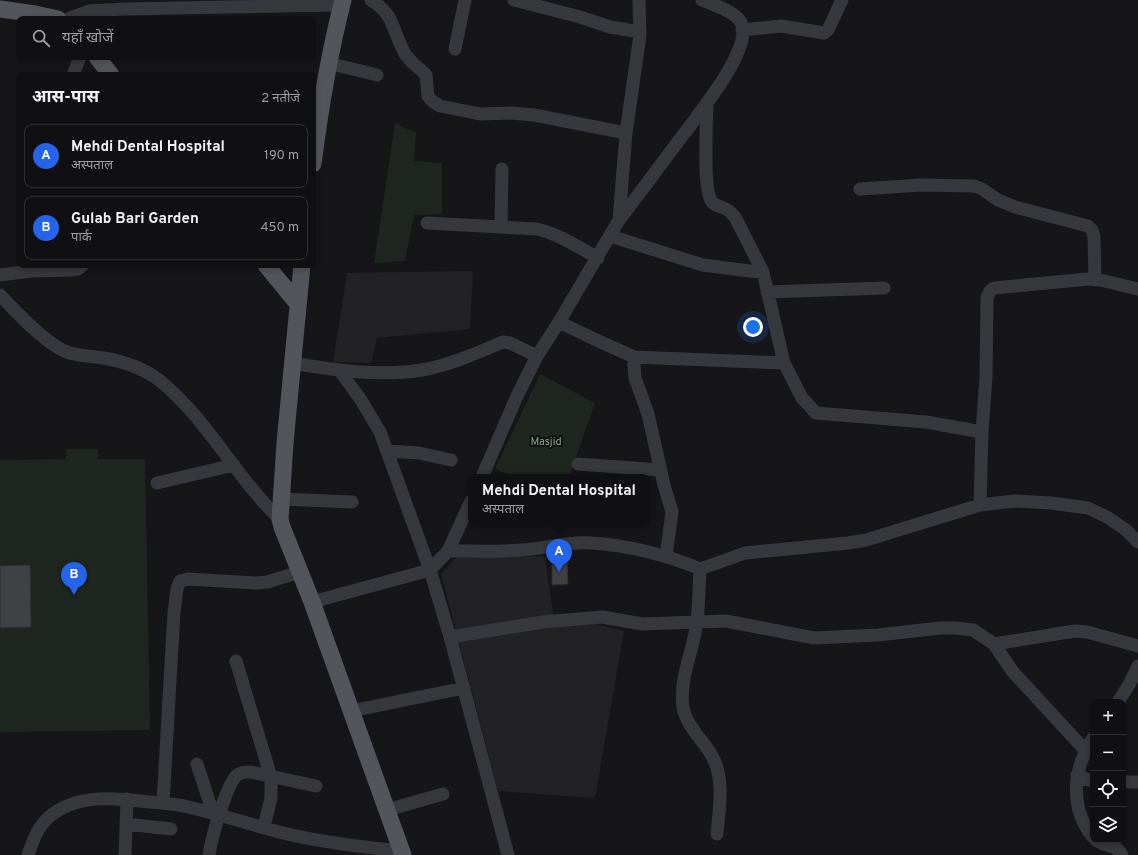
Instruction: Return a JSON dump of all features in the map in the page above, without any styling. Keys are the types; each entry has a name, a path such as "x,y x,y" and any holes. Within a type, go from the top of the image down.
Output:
{"main road":[{"path":"316,144 328,63 342,2"},
{"path":"0,9 44,16"},
{"path":"99,60 109,72"},
{"path":"268,268 298,304"},
{"path":"302,268 292,363 280,519 312,602 402,853"}],"street":[{"path":"371,0 384,9 409,60 426,75 428,96 432,101 440,106 480,114 511,113 534,115 626,133"},
{"path":"454,49 464,0"},
{"path":"514,0 580,17 610,27 640,32"},
{"path":"619,220 626,133 640,32 639,0"},
{"path":"483,474 517,396 537,356 598,258 619,220 707,103 732,64 739,49 742,38 742,26 739,20 735,15 702,0"},
{"path":"742,30 781,26 824,33 828,30 842,0"},
{"path":"72,16 90,5 124,9 342,2"},
{"path":"74,72 79,60"},
{"path":"328,63 377,75"},
{"path":"707,103 706,171 709,196 716,206 725,208 735,217 763,272 784,363 802,398 816,413 926,422 982,432"},
{"path":"501,227 502,169"},
{"path":"860,188 921,185 974,186 982,189 998,200 1015,207 1088,226 1092,230 1094,237 1095,280"},
{"path":"428,223 537,229 546,231 598,258"},
{"path":"610,236 704,265 763,272"},
{"path":"0,275 31,268 73,270 79,268"},
{"path":"980,505 982,432 986,376 987,298 990,291 994,288 1095,280 1138,290"},
{"path":"767,292 884,288"},
{"path":"0,296 34,329 66,352 104,358 129,365 145,371 158,380 187,406 259,497 280,519"},
{"path":"559,322 634,357 784,363"},
{"path":"292,363 340,371 395,373 423,370 452,362 503,342 510,343 537,356"},
{"path":"634,357 635,378 648,414 660,470 672,512 666,557"},
{"path":"340,371 372,417 380,432 430,570 464,688 508,855"},
{"path":"387,451 419,453 451,460"},
{"path":"157,483 234,464"},
{"path":"578,464 660,470"},
{"path":"281,499 352,502"},
{"path":"448,551 521,550 578,543 590,543 617,546 666,557 700,569 745,553 866,540 980,505 1014,501 1088,508 1107,517 1126,530 1138,542"},
{"path":"312,602 430,570 448,551 468,508"},
{"path":"700,569 697,622 684,675 683,702 686,716 713,758 717,770 720,784 717,834"},
{"path":"163,803 174,612 176,590 180,582 188,579 256,583 267,582 300,572"},
{"path":"450,638 544,622 602,617 642,624 726,621 814,638 878,635 940,628 972,630 994,644 1013,672 1085,750"},
{"path":"994,644 1075,631 1087,632 1138,646"},
{"path":"236,661 271,777 271,798 264,827"},
{"path":"1120,699 1130,684 1138,666"},
{"path":"351,711 464,688"},
{"path":"1090,742 1085,750 1077,775 1076,793 1079,813 1090,833"},
{"path":"197,764 217,814"},
{"path":"210,855 217,814 232,782 237,775 244,772 252,772 316,786"},
{"path":"1077,775 1090,780"},
{"path":"1126,782 1138,782"},
{"path":"387,810 443,794"},
{"path":"32,855 39,828 48,817 60,810 80,802 93,799 112,798 187,806 303,837 402,853"},
{"path":"125,855 127,799"},
{"path":"126,824 171,829"},
{"path":"1100,843 1115,847 1122,855"}],"shaded area":[{"path":"473,271 470,329 377,338 371,363 333,362 347,273"},
{"path":"545,556 553,614 624,631 595,798 498,791 441,574 456,558"}],"green space":[{"path":"395,123 416,133 414,161 442,163 442,214 414,215 405,261 374,263"},
{"name":"Masjid","path":"540,374 595,403 570,474 507,474 495,469"},
{"path":"66,449 98,449 98,459 145,459 150,730 0,732 0,460 66,459"}],"building":[{"path":"567,562 568,584 552,585 552,563"},
{"path":"30,565 31,627 0,628 0,566"}],"place":[{"name":"Mehdi Dental Hospital","path":"559,572"},
{"name":"Gulab Bari Garden","path":"74,595"}]}
